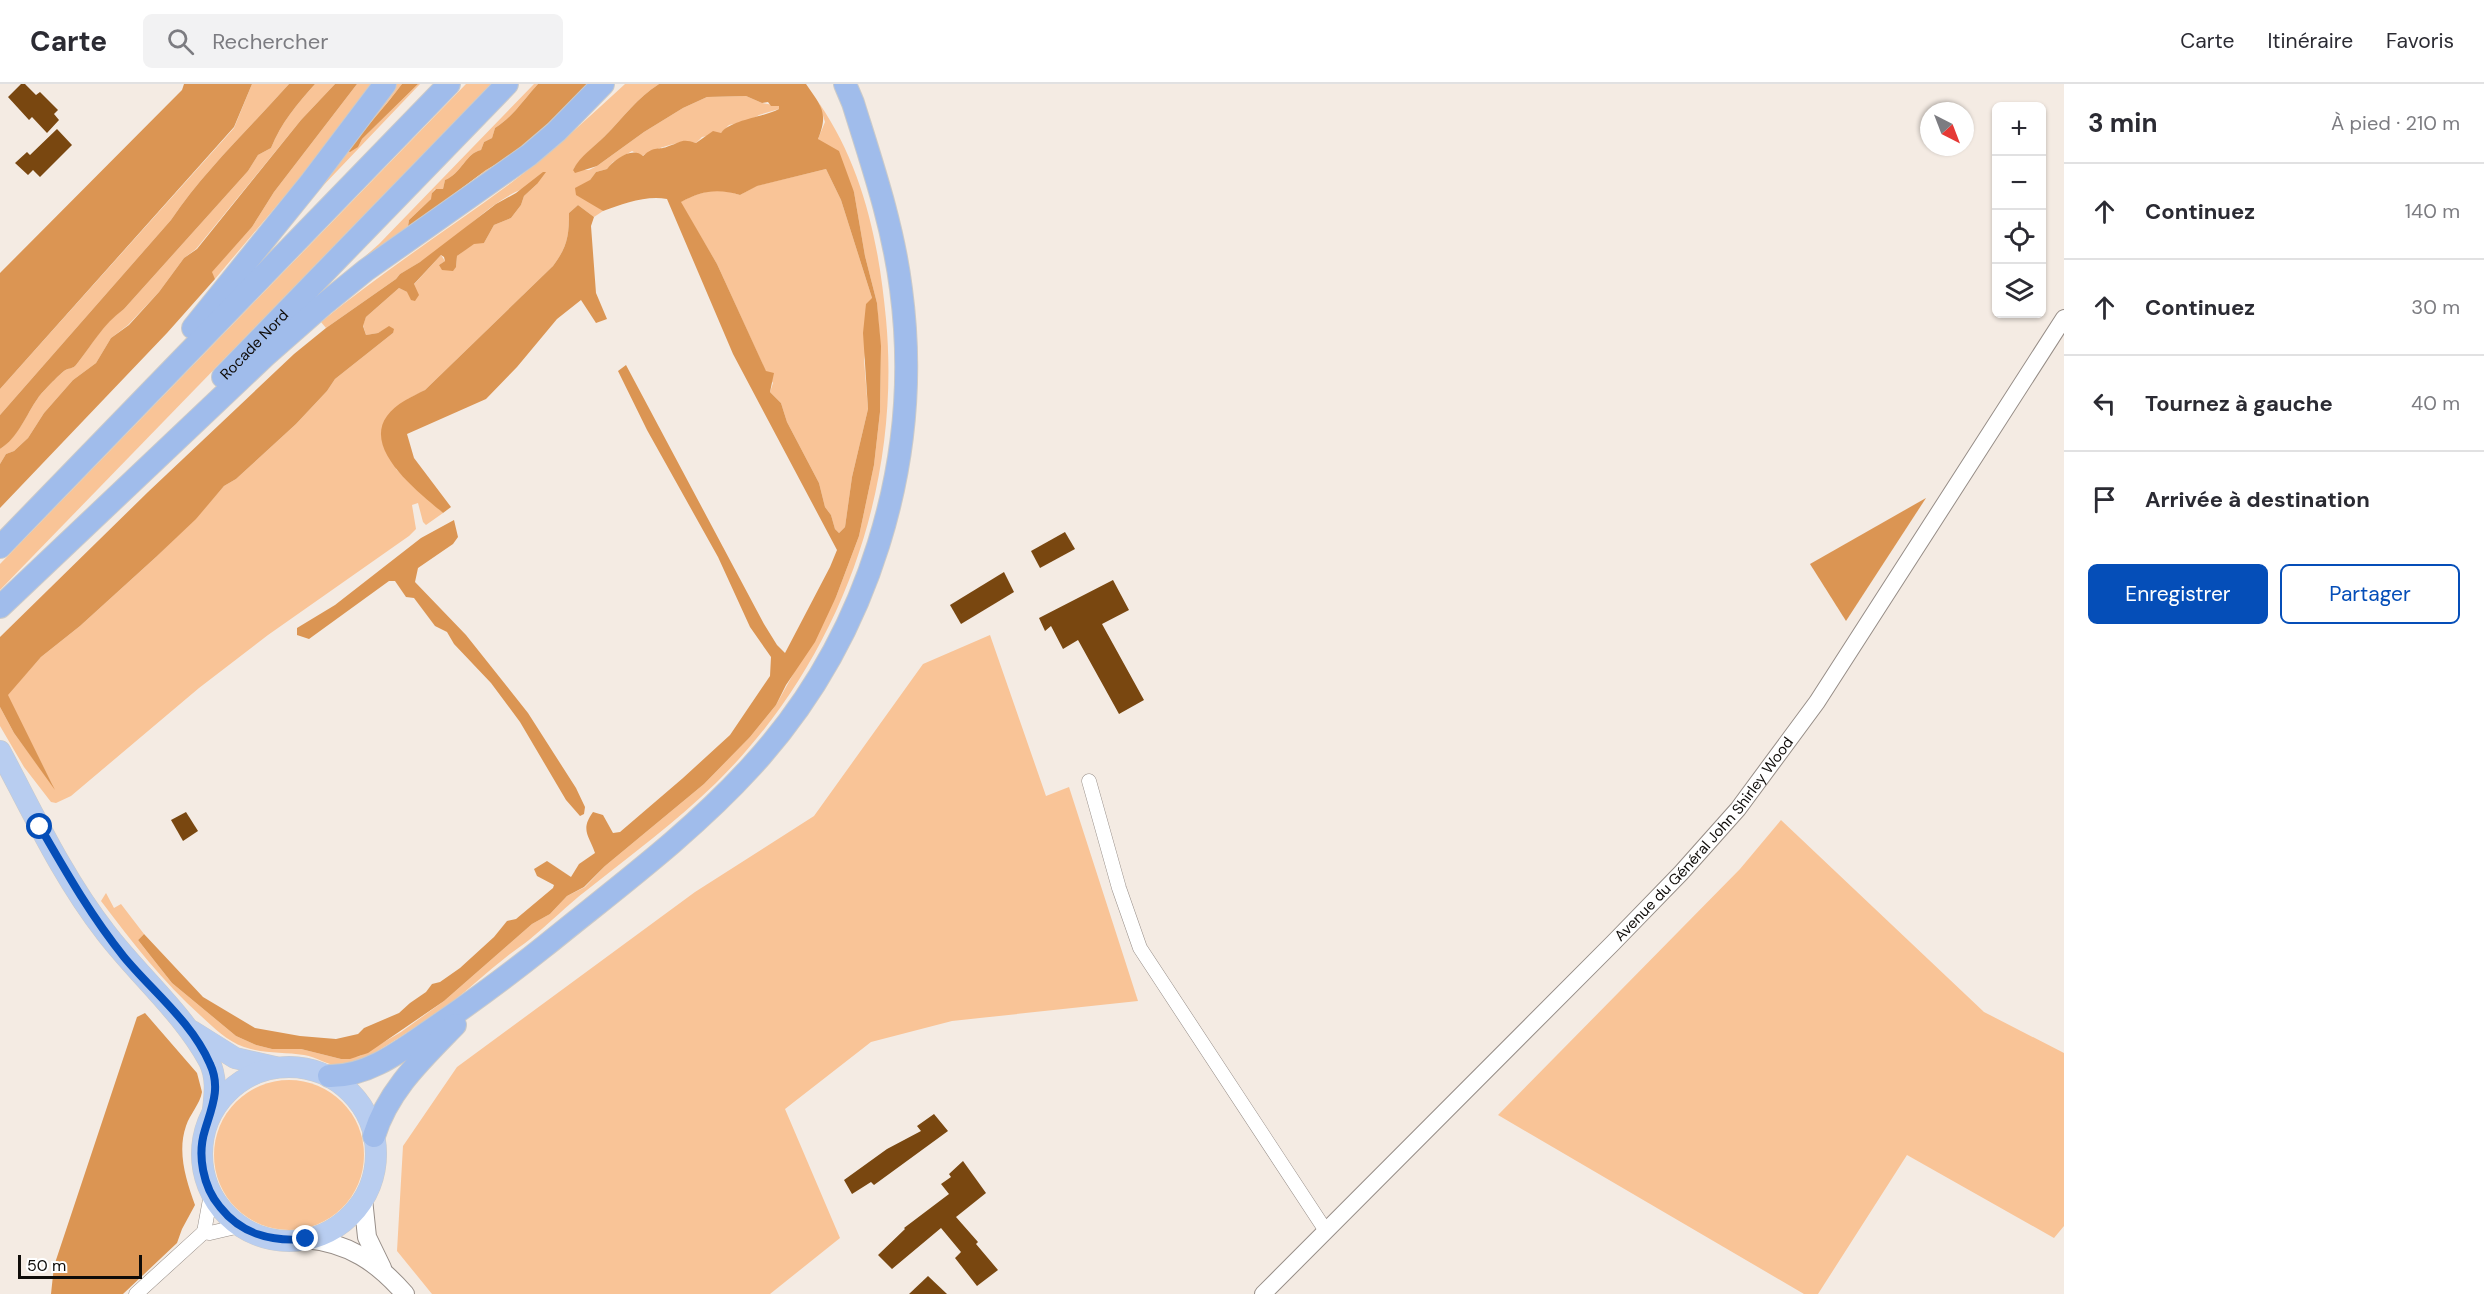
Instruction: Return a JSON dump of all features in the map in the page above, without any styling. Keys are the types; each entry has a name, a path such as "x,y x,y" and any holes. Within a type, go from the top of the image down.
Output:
{"highway":[{"path":"0,539 210,309 385,84"},
{"path":"0,547 449,84"},
{"name":"Rocade Nord","path":"0,606 507,84"},
{"path":"0,606 265,356 366,270 529,155 556,132 603,84"},
{"path":"828,84 871,161"},
{"path":"329,1076 343,1077 371,1067 483,995 642,868 736,784 769,746 801,704 855,608 871,569 886,518 899,457 905,391 904,321 890,227 853,103 845,84"},
{"path":"374,1136 387,1102 403,1080 483,995"}],"main road":[{"path":"0,751 40,827 93,916 125,958 189,1029 210,1063 215,1078 216,1093 213,1111"},
{"path":"189,1029 236,1058 275,1067 294,1066 329,1076 348,1090 363,1107 374,1136 374,1169 363,1199 338,1225 323,1234 306,1239"},
{"path":"275,1067 246,1078 221,1098 213,1111 204,1131 201,1152 204,1174 211,1194 229,1217 240,1226 272,1239 306,1239 335,1244 383,1270"},
{"path":"363,1199 367,1237 383,1270 405,1294"}],"street":[{"name":"Avenue du Général John Shirley Wood","path":"1263,1294 1613,943 1738,809 1822,693 2064,318"},
{"path":"1089,781 1119,888 1140,948 1326,1231"},
{"path":"136,1294 204,1232 211,1194"},
{"path":"204,1232 210,1233 240,1226"}],"shaded area":[{"path":"184,84 252,84 234,127 0,389 0,273 182,90"},
{"path":"252,84 289,84 213,167 171,220 0,415 0,389 234,128"},
{"path":"289,84 315,84 290,114 271,148 258,155 248,171 124,309 104,328 76,365 64,371 43,392 17,433 0,449 0,415 171,220 213,167"},
{"path":"315,84 335,84 301,120 196,249 184,258 159,292 128,325 111,338 96,363 73,380 44,413 28,438 14,451 6,454 0,464 0,449 17,432 40,395 64,371 76,365 104,328 124,309 248,171 258,155 271,148 290,114"},
{"path":"335,84 357,84 274,192 252,227 212,272 215,279 167,333 0,508 0,464 6,454 14,451 28,438 44,413 73,380 96,363 111,338 129,325 159,292 184,258 197,249 301,120"},
{"path":"357,84 371,84 311,165 215,279 211,272 252,227 274,192"},
{"path":"394,84 402,84 372,122 362,138 358,147 362,139 420,84 318,191"},
{"path":"402,84 418,84 362,139 358,147 348,151 389,101"},
{"path":"466,84 491,84 0,590 0,564"},
{"path":"534,84 538,84 513,113 495,128 492,138 484,142 481,150 471,155 451,177 445,180 443,189 435,189 432,198 409,220 408,225 414,224 452,198 486,170 514,154 589,84 593,84 561,117 517,155 336,282 379,244"},
{"path":"538,84 589,84 514,154 486,170 414,224 408,226 409,220 431,199 432,193 436,189 443,189 445,180 451,177 471,155 481,150 484,142 492,138 495,128 513,113"},
{"path":"625,84 659,84 637,102 573,170 589,170 597,166 644,132 683,108 707,97 746,96 762,103 779,106 779,109 751,120 729,125 721,133 702,137 696,143 684,142 669,145 642,156 632,151 613,162 607,169 596,172 590,180 592,203 603,211 594,217 578,205 569,213 566,241 553,266 425,390 408,399 396,469 443,513 426,525 418,503 412,505 416,529 409,536 268,635 199,688 71,796 56,803 51,802 24,767 0,726 0,707 14,733 53,786 7,695 41,657 80,626 156,557 195,519 224,486 236,479 296,424 327,391 335,379 393,333 389,327 378,333 366,335 363,325 366,317 399,288 407,292 441,255 445,261 439,265 456,267 457,256 474,243 484,243 494,225 511,218 521,205 524,196 537,184 514,193 493,206 442,247 400,274 326,328 321,322 391,268 526,172"},
{"path":"659,84 806,84 822,110 823,122 818,139 839,151 854,192 865,256 877,303 881,346 880,412 874,465 859,536 836,597 815,642 786,685 776,705 750,737 704,784 605,866 584,887 567,896 550,914 532,924 444,1001 368,1053 350,1059 301,1049 272,1049 256,1045 236,1036 172,983 138,940 144,934 203,997 255,1028 300,1036 336,1039 358,1034 364,1028 399,1013 426,992 432,984 440,982 460,968 494,937 507,921 516,919 553,888 554,885 537,876 534,869 547,861 571,877 579,864 595,853 586,828 593,812 603,815 613,833 620,832 730,735 770,676 771,657 750,627 718,557 647,430 618,371 626,365 764,624 785,653 830,567 837,550 733,354 667,199 643,199 603,211 576,195 575,188 590,180 596,172 607,169 624,155 639,153 643,156 654,149 682,141 696,143 713,131 721,133 739,122 773,112 779,109 779,106 771,106 768,102 762,103 746,96 707,97 683,108 644,132 597,166 575,173 573,170 583,156","holes":["826,169 841,200 872,298 866,304 863,333 868,409 852,477 845,527 839,533 825,507 819,483 787,422 781,403 770,392 774,373 766,371 717,264 681,202 695,195 709,192 740,195 757,186"]},
{"path":"819,103 847,153 858,179 873,234 886,319 888,383 883,446 872,509 853,569 828,628 797,683 759,735 701,797 459,997 372,1055 341,1066 304,1055 252,1049 232,1041 216,1030 187,1003 148,961 101,901 106,893 114,908 121,904 144,934 138,940 172,983 236,1036 272,1049 301,1049 341,1059 360,1056 401,1032 444,1001 532,924 550,914 567,896 585,887 605,866 704,784 750,737 776,705 836,597 859,536 874,465 880,412 881,355 877,303 865,256 854,192 818,139 825,122"},
{"path":"826,169 841,200 872,298 864,360 868,409 852,477 845,527 839,533 825,507 819,483 787,422 781,403 770,392 773,383 717,264 680,202 709,191 740,195 756,186"},
{"path":"546,172 524,196 521,205 511,218 494,225 484,243 474,244 457,256 456,267 453,271 442,270 439,265 445,261 441,255 414,284 419,295 415,301 411,300 407,292 399,288 366,317 363,326 366,335 378,333 389,326 394,329 393,333 335,379 327,391 296,424 236,479 224,486 196,519 156,557 80,626 41,657 8,695 55,790 14,733 0,707 0,637 148,492 294,354 326,328"},
{"path":"578,205 594,217 591,226 596,293 607,319 596,323 581,300 557,319 517,367 486,399 407,434 414,458 451,507 443,513 421,495 397,470 382,443 381,429 390,412 399,404 425,390 553,266 566,241 569,213"},
{"path":"1926,498 1846,621 1810,564"},
{"path":"454,520 458,537 453,544 418,568 415,582 466,635 528,713 576,788 585,807 584,814 580,816 566,800 520,722 491,683 454,644 447,632 435,626 414,598 406,597 395,581 389,581 309,639 297,635 297,628 335,605 421,538"},
{"path":"990,635 1046,796 1069,787 1138,1001 952,1021 871,1042 785,1109 840,1238 770,1294 432,1294 397,1251 403,1146 457,1067 695,892 814,816 923,664"},
{"path":"1781,820 1984,1012 2064,1053 2064,1226 2054,1238 1907,1155 1818,1294 1804,1294 1498,1115 1740,869"},
{"path":"145,1013 197,1073 202,1092 186,1126 182,1146 186,1176 195,1205 177,1243 123,1294 51,1294 54,1266 137,1017"},
{"path":"289,1080 318,1086 342,1102 358,1126 364,1155 358,1184 342,1208 318,1224 289,1230 260,1224 236,1208 220,1184 214,1155 220,1126 236,1102 260,1086"}],"building":[{"path":"21,84 25,84 36,95 40,92 58,110 54,114 59,120 47,133 32,117 29,120 8,97"},
{"path":"57,129 72,145 40,177 33,170 28,175 15,163 27,152 30,155"},
{"path":"1065,532 1075,549 1040,568 1031,551"},
{"path":"1004,572 1014,592 961,624 950,605"},
{"path":"1113,580 1129,610 1102,624 1144,700 1119,714 1078,640 1063,649 1051,626 1045,631 1039,618"},
{"path":"186,812 198,831 183,841 171,820"},
{"path":"934,1114 948,1131 874,1185 871,1182 852,1194 844,1180 887,1149 921,1131 917,1126"},
{"path":"963,1161 986,1193 956,1217 998,1270 977,1286 955,1258 961,1252 941,1228 892,1269 878,1255 904,1228 949,1194 941,1184 951,1177 949,1174"},
{"path":"928,1276 947,1294 909,1294"}],"route":[{"path":"40,827 93,916 125,958 189,1029 210,1063 215,1078 216,1093 213,1111 204,1131 201,1152 204,1174 211,1194 229,1217 255,1234 289,1241 306,1239"}]}
